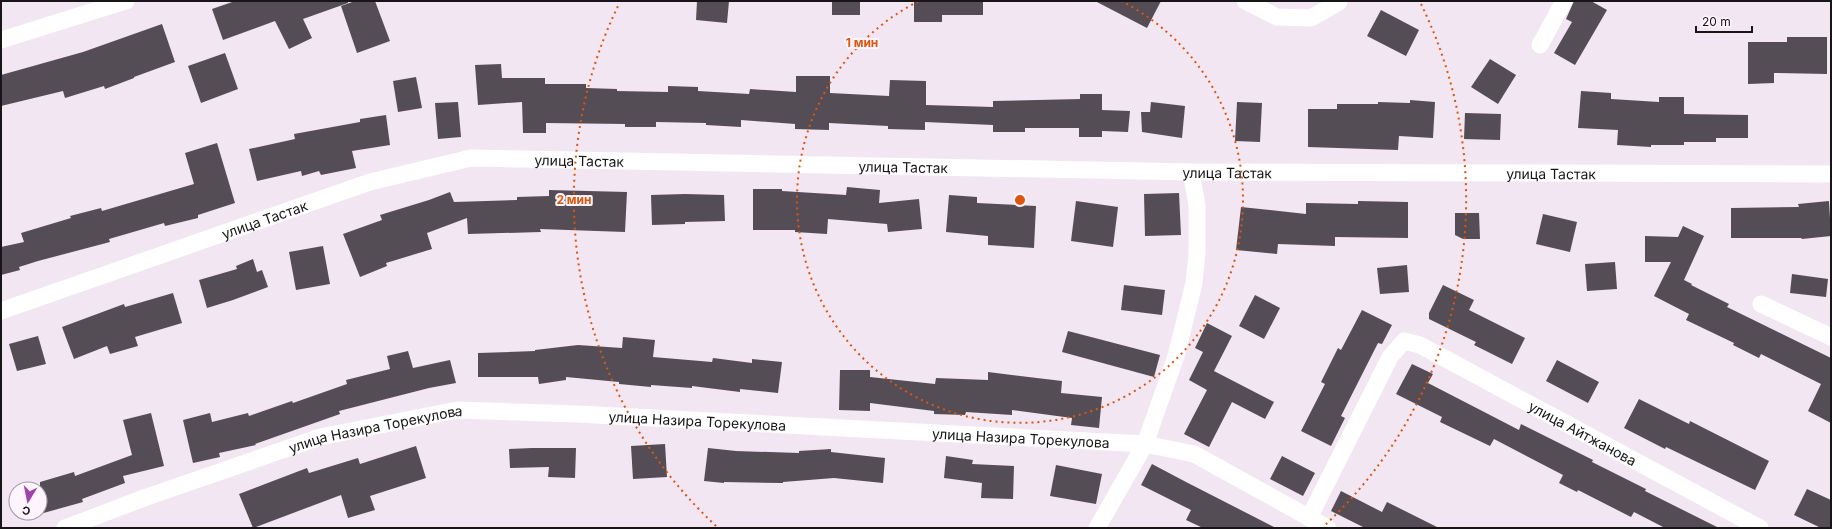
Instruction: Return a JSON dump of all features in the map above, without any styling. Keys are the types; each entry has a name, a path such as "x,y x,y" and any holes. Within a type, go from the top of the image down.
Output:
{"street":[{"path":"1,40 126,1"},
{"path":"1245,1 1278,17 1311,18 1338,2"},
{"path":"1540,45 1564,1"},
{"name":"улица Тастак","path":"1,311 370,182 471,158 1191,172 1831,174"},
{"path":"1097,528 1145,444 1176,356 1194,283 1197,254 1197,205 1191,172"},
{"path":"1762,304 1831,337"},
{"name":"улица Айтжанова","path":"1309,518 1390,357 1404,341 1420,345 1760,528"},
{"name":"улица Назира Торекулова","path":"65,528 144,498 320,437 457,410 577,414 1145,444 1194,454 1328,528"}],"building":[{"path":"235,1 348,1 348,3 303,19 312,38 289,49 275,21 223,40 212,9"},
{"path":"355,1 375,1 390,41 357,53 341,6"},
{"path":"697,1 729,1 727,23 696,20"},
{"path":"832,1 860,1 860,15 832,15"},
{"path":"914,1 983,1 983,15 942,15 942,22 914,22"},
{"path":"1095,1 1161,1 1147,28"},
{"path":"1574,1 1591,1 1607,10 1575,65 1554,53 1572,22 1566,19"},
{"path":"1381,10 1419,30 1406,56 1367,36"},
{"path":"162,24 175,62 105,89 104,86 65,98 63,91 1,106 1,75 83,52"},
{"path":"1787,37 1827,37 1827,74 1774,73 1774,83 1748,84 1748,42 1787,42"},
{"path":"225,53 238,89 201,103 188,66"},
{"path":"1490,59 1516,75 1498,104 1471,87"},
{"path":"501,64 502,78 545,78 545,84 586,84 586,88 617,89 617,91 668,92 668,86 698,87 698,91 749,94 750,89 796,92 796,76 830,76 830,93 889,96 890,80 926,81 926,105 993,107 993,101 1080,99 1080,94 1102,94 1102,110 1130,111 1128,132 1102,131 1102,137 1079,137 1079,128 1025,128 1025,132 993,132 993,125 925,122 925,130 888,129 888,126 829,123 829,130 795,129 795,124 741,120 741,127 706,125 706,123 656,122 656,127 625,127 625,124 546,123 546,133 523,133 522,102 478,105 475,65"},
{"path":"416,77 422,108 398,112 393,81"},
{"path":"1581,91 1611,93 1611,99 1659,102 1659,97 1684,97 1684,114 1748,115 1748,138 1716,138 1716,142 1684,142 1684,145 1651,145 1651,147 1617,145 1618,130 1578,128"},
{"path":"1410,100 1435,102 1433,138 1399,136 1398,150 1308,147 1308,109 1337,109 1337,104 1378,104 1378,102 1410,103"},
{"path":"458,102 461,137 438,139 435,103"},
{"path":"1151,102 1185,106 1182,138 1142,132 1141,112 1150,112"},
{"path":"1237,102 1262,103 1260,142 1235,141"},
{"path":"1465,113 1501,114 1500,140 1464,139"},
{"path":"386,115 390,145 352,151 356,168 321,175 319,171 302,176 301,171 257,181 249,149 295,139 294,134 360,122 360,119"},
{"path":"217,143 235,203 198,215 198,218 165,226 164,223 109,239 110,242 19,267 20,270 1,275 1,247 24,242 21,233 71,218 70,216 101,208 102,211 194,184 185,153"},
{"path":"847,187 880,190 879,203 919,199 922,229 888,232 887,224 828,219 827,234 795,232 795,230 753,230 753,189 782,189 782,191 846,195"},
{"path":"549,190 627,192 625,232 540,229 541,232 468,234 467,218 427,233 432,249 386,263 387,266 360,277 343,234 382,220 380,215 450,192 454,202 517,200 517,197 549,196"},
{"path":"1179,193 1181,235 1145,236 1144,194"},
{"path":"651,195 724,195 725,221 652,225"},
{"path":"949,195 977,197 977,203 1036,206 1034,248 988,245 988,236 946,232"},
{"path":"1076,201 1118,207 1113,247 1071,241"},
{"path":"1358,201 1408,202 1408,238 1335,237 1335,246 1278,244 1277,254 1236,250 1241,207 1306,214 1306,203 1358,204"},
{"path":"1829,201 1831,236 1802,239 1731,238 1731,208 1799,207 1798,204"},
{"path":"1455,213 1479,213 1480,239 1463,239 1455,235"},
{"path":"1543,214 1577,222 1570,252 1536,244"},
{"path":"1683,226 1704,236 1684,280 1729,304 1727,307 1831,358 1831,423 1808,411 1821,384 1761,354 1759,358 1733,345 1734,343 1686,320 1689,314 1654,296 1671,262 1645,262 1645,236 1678,237"},
{"path":"323,246 330,284 296,290 289,252"},
{"path":"253,259 257,272 262,270 268,287 207,308 199,280 237,269 236,266"},
{"path":"1615,262 1617,289 1587,291 1585,264"},
{"path":"1407,265 1409,292 1380,294 1377,268"},
{"path":"1792,274 1828,279 1826,297 1790,293"},
{"path":"1124,285 1165,290 1162,315 1121,310"},
{"path":"1443,285 1474,300 1469,310 1525,338 1512,364 1474,345 1476,342 1429,319 1429,313"},
{"path":"173,293 182,323 135,337 138,346 110,354 107,346 74,359 62,327 124,304 125,307"},
{"path":"1255,295 1280,308 1264,339 1239,326"},
{"path":"1362,310 1392,325 1382,344 1378,343 1341,416 1345,418 1331,446 1301,431 1325,384 1321,382 1338,348 1341,350"},
{"path":"1207,323 1232,336 1214,371 1274,402 1265,419 1232,402 1209,447 1184,434 1207,390 1189,380 1203,352 1195,348"},
{"path":"1068,331 1160,355 1154,377 1062,352"},
{"path":"38,336 46,364 17,371 9,344"},
{"path":"623,337 655,340 653,357 712,362 713,358 752,363 752,359 782,362 778,393 740,389 740,392 692,386 692,388 651,385 651,387 619,384 619,382 566,377 566,380 539,384 538,377 478,377 478,353 535,351 578,345 622,348"},
{"path":"408,351 413,368 450,360 456,383 429,388 339,411 340,414 255,444 256,445 219,453 220,457 193,463 183,420 210,413 212,422 248,413 249,416 292,401 293,403 347,384 346,380 390,369 387,356"},
{"path":"1557,360 1599,382 1588,403 1546,381"},
{"path":"1412,364 1433,374 1428,383 1519,430 1521,424 1593,460 1592,462 1646,489 1645,491 1719,528 1665,528 1634,512 1631,517 1578,490 1577,492 1559,483 1563,475 1494,439 1490,446 1440,422 1442,417 1396,394"},
{"path":"840,370 870,370 870,377 935,384 936,378 988,380 988,372 1062,381 1061,393 1102,397 1099,428 1071,425 1072,418 1012,410 1012,415 966,412 965,415 934,414 934,411 870,403 870,411 839,410"},
{"path":"1639,399 1689,424 1690,421 1769,461 1755,490 1666,447 1665,449 1624,428"},
{"path":"151,413 164,466 123,476 125,483 82,499 83,502 48,512 48,481 43,481 74,472 75,476 132,455 123,420"},
{"path":"665,444 667,477 633,479 631,446"},
{"path":"416,446 426,478 370,496 375,510 348,518 341,495 253,528 239,494 307,468 309,473 358,458 360,464"},
{"path":"576,448 575,478 548,477 549,467 510,468 509,449"},
{"path":"708,448 736,451 799,453 799,451 831,449 831,452 885,458 883,483 834,478 783,483 724,483 704,481"},
{"path":"946,456 973,460 972,464 1014,466 1013,499 981,498 982,483 944,478"},
{"path":"1282,456 1315,473 1303,496 1270,479"},
{"path":"1152,464 1276,528 1203,528 1186,520 1191,510 1141,485"},
{"path":"1056,465 1102,474 1096,504 1050,496"},
{"path":"1807,489 1831,500 1831,528 1821,528 1794,515"},
{"path":"1341,491 1382,512 1387,502 1439,528 1365,528 1331,511"}]}
